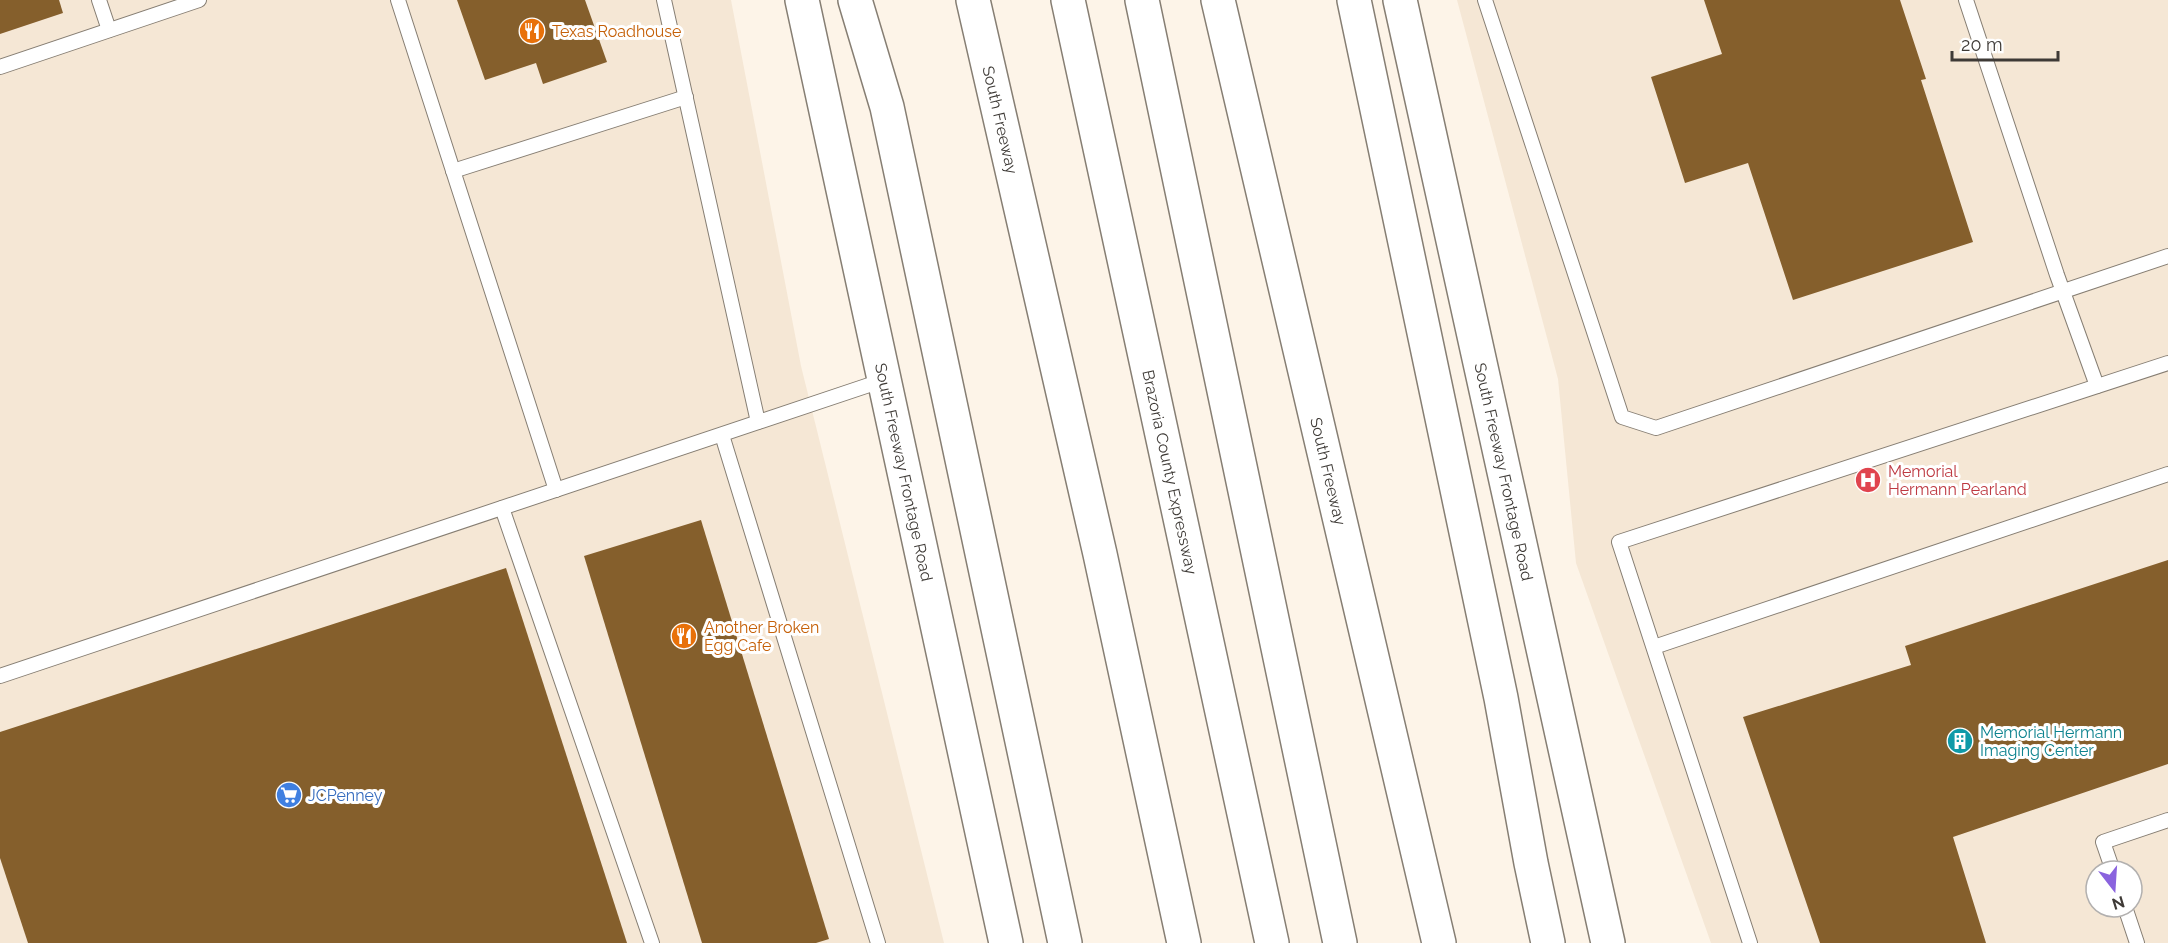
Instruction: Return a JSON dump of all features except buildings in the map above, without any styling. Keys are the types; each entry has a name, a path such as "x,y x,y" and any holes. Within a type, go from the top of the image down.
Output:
{"main road":[{"name":"South Freeway Frontage Road","path":"802,0 1006,943"},
{"path":"855,0 887,107 1065,943"},
{"name":"South Freeway","path":"973,0 1100,554 1184,943"},
{"name":"Brazoria County Expressway","path":"1068,0 1272,943"},
{"path":"1142,0 1340,943"},
{"name":"South Freeway","path":"1218,0 1439,943"},
{"path":"1354,0 1501,698 1548,943"},
{"name":"South Freeway Frontage Road","path":"1400,0 1608,943"}],"lane":[{"path":"99,0 109,30"},
{"path":"0,67 199,0"},
{"path":"398,0 556,490"},
{"path":"664,0 758,422"},
{"path":"1485,0 1622,417 1656,428 2168,256"},
{"path":"1966,0 2097,386"},
{"path":"453,171 686,97"},
{"path":"1750,943 1619,542 2168,363"},
{"path":"0,676 884,380"},
{"path":"722,435 878,943"},
{"path":"1654,647 2168,474"},
{"path":"502,508 652,943"},
{"path":"2109,859 2103,842 2168,820"},
{"path":"2129,919 2136,943"}],"shaded area":[{"path":"0,0 731,0 801,366 944,943 0,943"},
{"name":"Memorial Hermann Pearland","path":"1457,0 2168,0 2168,943 1711,943 1576,563 1558,379"}],"place":[{"name":"Texas Roadhouse","path":"532,31"},
{"name":"Memorial Hermann Pearland","path":"1868,480"},
{"name":"Another Broken Egg Cafe","path":"684,636"},
{"name":"Memorial Hermann Imaging Center","path":"1960,741"},
{"name":"JCPenney","path":"289,795"}]}
